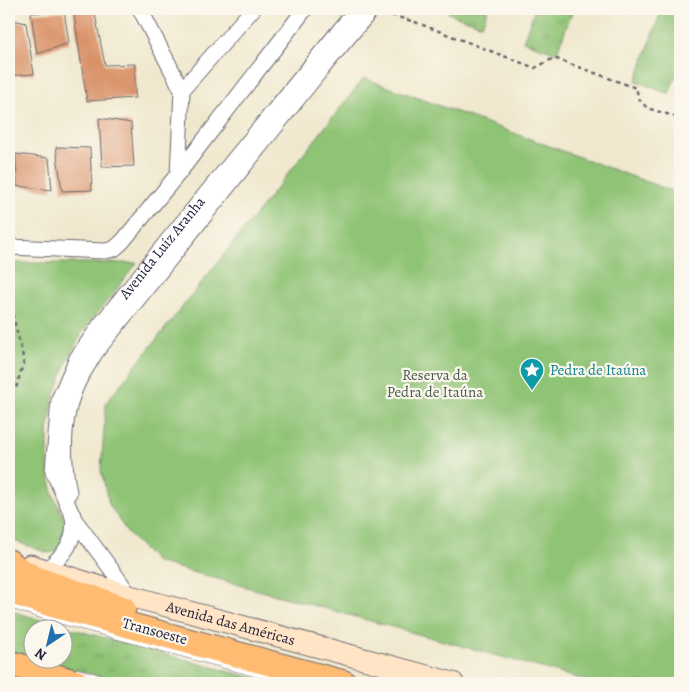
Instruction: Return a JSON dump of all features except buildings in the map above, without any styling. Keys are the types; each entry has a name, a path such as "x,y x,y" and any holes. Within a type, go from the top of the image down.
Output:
{"highway":[{"path":"9,562 38,580 103,601 162,624 173,629 187,641"},
{"name":"Avenida das Américas","path":"9,592 344,683"},
{"path":"9,663 65,677"},
{"path":"9,675 26,678 65,677"}],"main road":[{"name":"Avenida das Américas","path":"9,558 130,596 453,683"}],"street":[{"path":"140,9 182,90 178,174"},
{"path":"182,90 253,9"},
{"path":"9,246 105,251 114,249 122,242 178,174 306,9"},
{"name":"Avenida Luíz Aranha","path":"130,596 74,519 53,471 59,399 77,358 100,325 357,9"},
{"name":"Avenida Luíz Aranha","path":"46,570 67,550 71,540 74,519 65,474 65,439 69,407 79,381 95,353 320,71 372,9"}],"lane":[{"name":"Transoeste","path":"9,604 295,683"},
{"path":"65,677 114,683"}],"path":[{"path":"372,9 415,22 535,68 554,58 636,88 639,99 647,108 680,118"},
{"path":"9,307 24,361 16,388 9,396"}],"green space":[{"path":"450,9 488,9 482,25 448,13"},
{"path":"535,9 573,9 557,53 523,41"},
{"path":"662,9 680,9 680,64 669,94 636,81"},
{"name":"Reserva da Pedra de Itaúna","path":"364,78 680,194 680,683 596,683 156,562 128,534 109,504 101,470 106,403"},
{"path":"9,263 137,263 82,333 68,359 53,399 48,431 48,465 53,494 69,531 56,552 48,553 9,539"},
{"path":"9,610 41,620 22,620 22,654 9,651"},
{"path":"72,629 271,683 124,683 72,669"}],"place":[{"name":"Pedra de Itaúna","path":"532,391"}]}
